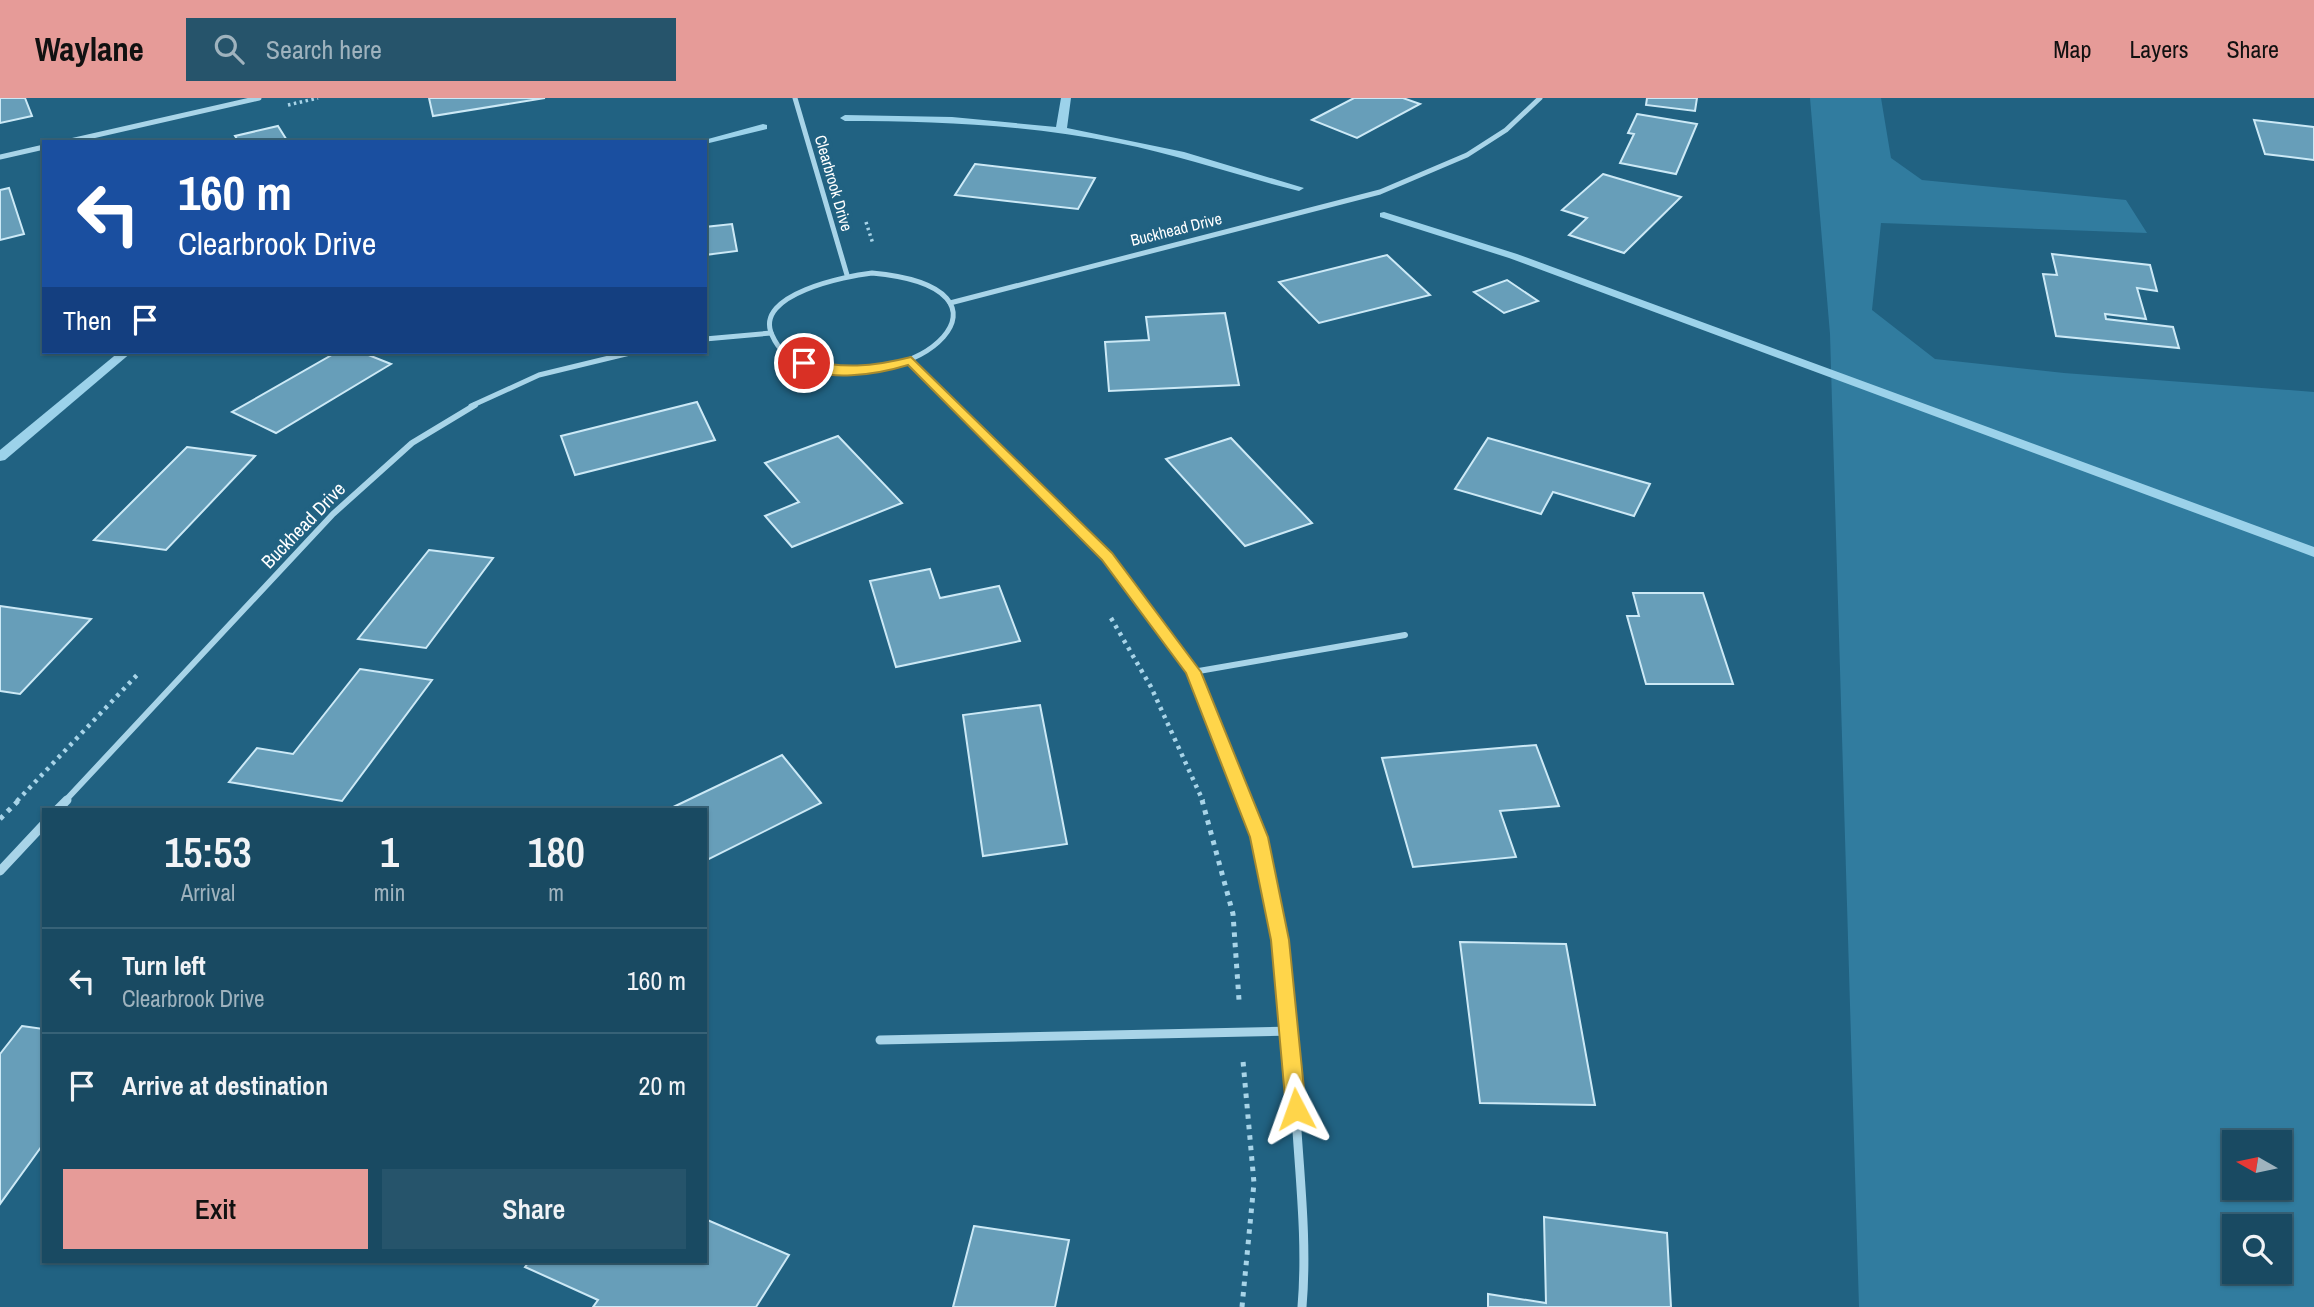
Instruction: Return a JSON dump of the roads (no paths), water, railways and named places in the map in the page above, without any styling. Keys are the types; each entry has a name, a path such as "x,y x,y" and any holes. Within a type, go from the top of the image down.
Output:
{"street":[{"path":"75,140 260,98"},
{"name":"Clearbrook Drive","path":"795,98 847,275"},
{"name":"Buckhead Drive","path":"950,303 1069,270 1380,193 1487,145 1521,119 1540,98"},
{"path":"0,157 42,147"},
{"path":"872,273 917,280 934,288 950,303 951,326 937,345 911,360 881,369 852,372 817,368 790,358 777,347 771,333 775,312 803,289 847,275 872,273"},
{"path":"707,339 771,333"},
{"name":"Buckhead Drive","path":"59,808 333,514 412,443 466,409 539,375 626,354"},
{"path":"911,360 1107,556 1193,672 1259,837 1280,940 1291,1031 1306,1264 1302,1307"},
{"path":"1193,672 1405,635"},
{"path":"2,867 42,826"},
{"path":"880,1040 1291,1031"}],"waterway":[{"path":"1061,130 1066,98"},
{"path":"845,118 979,122 1089,134 1180,154 1299,188"},
{"path":"707,141 763,127"},
{"path":"1384,215 1513,256 2314,552"},
{"path":"0,457 124,354"}]}
